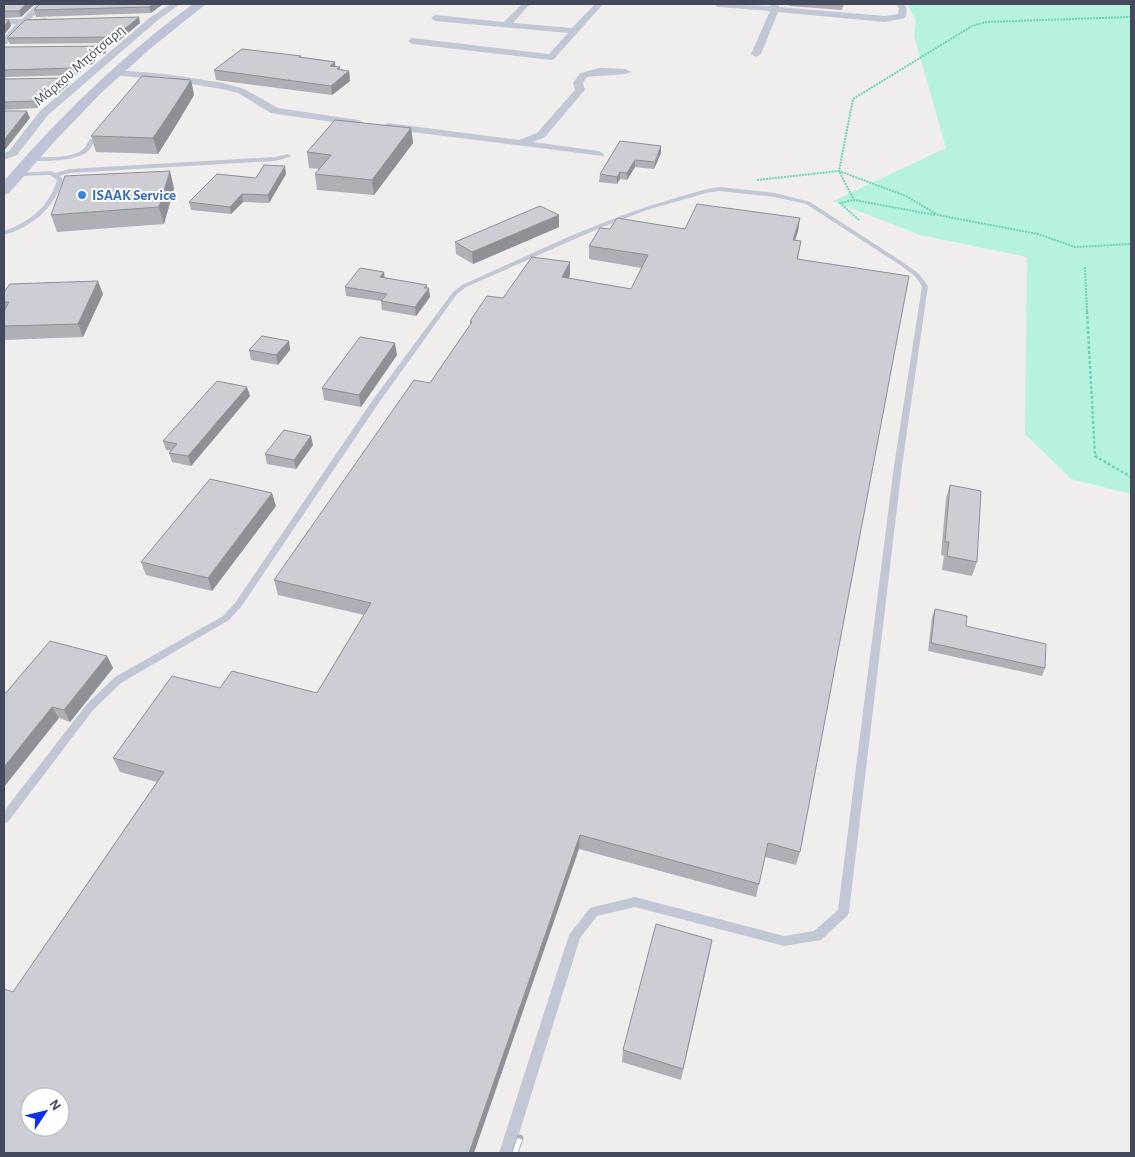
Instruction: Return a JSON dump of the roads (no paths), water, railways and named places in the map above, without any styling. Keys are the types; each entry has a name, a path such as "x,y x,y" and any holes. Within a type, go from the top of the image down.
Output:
{"main road":[{"path":"4,190 75,110 115,73 180,18 200,4"}],"street":[{"path":"4,42 41,4"},
{"name":"Μάρκου Μπότσαρη","path":"6,157 44,113 155,18 176,4"},
{"path":"507,24 526,4"},
{"path":"412,41 551,57 599,4"},
{"path":"718,4 775,6 885,19 902,16 903,9 900,4"},
{"path":"756,54 775,6"},
{"path":"136,19 155,18"},
{"path":"435,18 575,31"},
{"path":"4,22 52,20"},
{"path":"101,48 120,48"},
{"path":"519,144 541,135 580,90 578,83 584,76 600,71 626,72"},
{"path":"115,73 166,77 234,88 267,107 286,113 599,154"},
{"path":"62,80 82,80"},
{"path":"28,114 44,113"}],"lane":[{"path":"31,159 81,153 86,150 92,140"},
{"path":"18,174 54,174 70,171 275,159 288,156"},
{"path":"4,233 42,213 51,204 60,179 54,174 48,162 50,158"},
{"path":"4,819 90,707 118,680 226,618 238,605 375,403 455,293 473,282 598,227 637,212 705,191 732,189 785,197 808,203 902,264 917,276 925,286 898,466 844,912 817,936 784,941 635,902 594,912 574,935 506,1153"}],"railway":[{"path":"515,1153 520,1138"}],"place":[{"name":"ISAAK Service","path":"82,195"}]}
